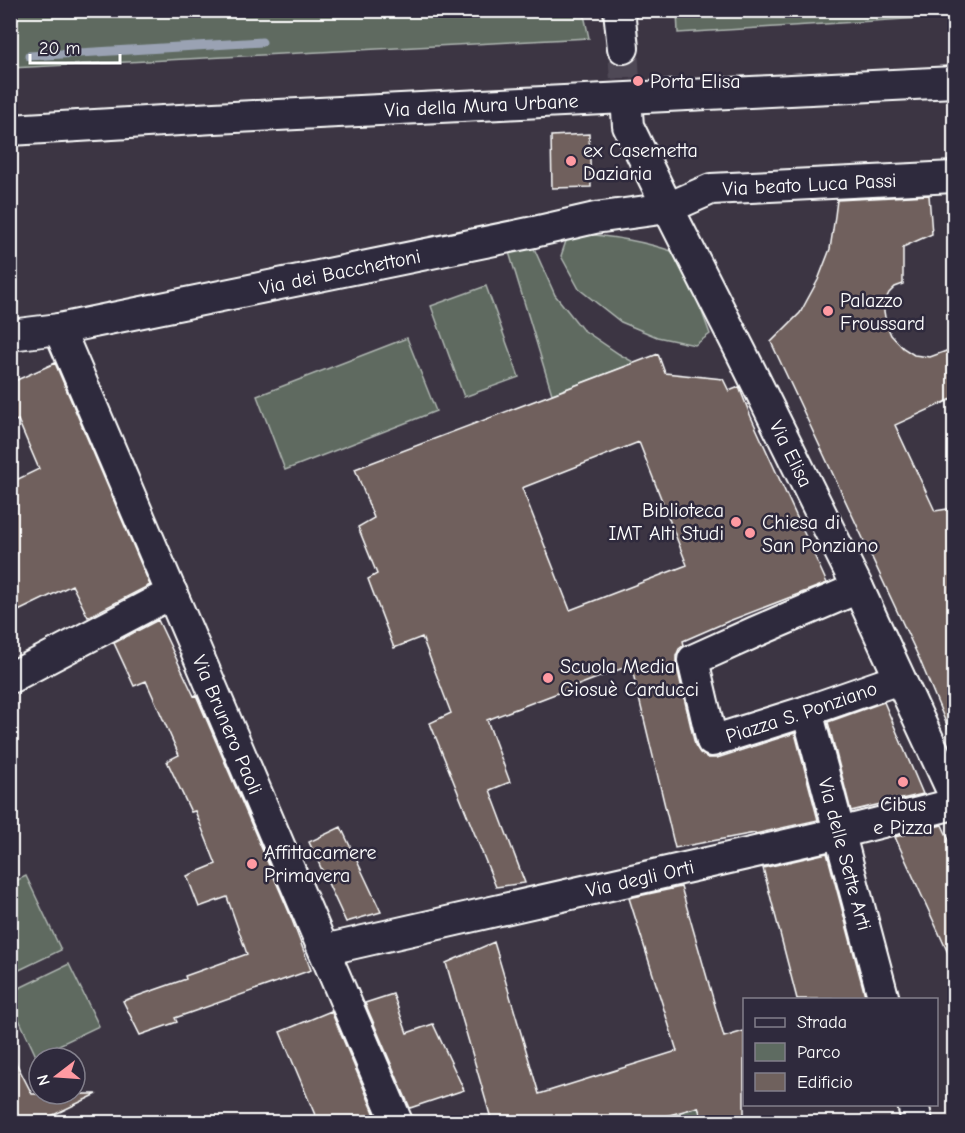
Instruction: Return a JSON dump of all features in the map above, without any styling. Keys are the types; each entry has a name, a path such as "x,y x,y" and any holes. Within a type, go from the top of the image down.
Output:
{"street":[{"path":"619,10 623,48"},
{"name":"Via della Mura Urbane","path":"10,130 954,82"},
{"name":"Via Elisa","path":"627,112 628,126 858,588 954,795"},
{"name":"Via beato Luca Passi","path":"668,208 711,189 954,177"},
{"name":"Via dei Bacchettoni","path":"10,335 59,328 595,218 668,208"},
{"name":"Via Brunero Paoli","path":"59,328 397,1122"},
{"name":"Piazza S. Ponziano","path":"858,588 693,660 712,741 899,679"},
{"path":"14,666 171,593"},
{"name":"Via delle Sette Arti","path":"807,711 884,998"},
{"name":"Via degli Orti","path":"324,950 839,833 954,804"},
{"path":"914,1106 918,1122"}],"green space":[{"path":"583,10 589,38 11,68 11,11"},
{"path":"954,10 954,16 678,33 677,11"},
{"path":"579,233 641,242 677,253 691,282 710,334 695,345 657,337 621,322 579,289 561,256 567,238"},
{"path":"533,246 555,295 582,329 635,363 552,394 509,252"},
{"path":"486,286 519,377 464,397 431,306"},
{"path":"407,338 436,411 285,470 257,396"},
{"path":"26,876 61,950 11,974 11,883"},
{"path":"69,964 99,1026 57,1046 31,1046 11,1002 11,992"},
{"path":"698,1107 703,1122 645,1122"}],"building":[{"name":"ex Casemetta Daziaria","path":"589,134 591,187 552,188 551,136"},
{"path":"929,195 932,234 903,247 903,284 895,287 889,293 883,305 891,335 903,348 914,355 930,357 949,350 954,363 954,398 895,425 935,511 954,508 954,742 919,658 771,342 800,313 818,280 830,249 837,200"},
{"path":"658,354 665,373 723,379 729,391 739,387 827,583 683,641 684,645 679,649 676,663 695,745 700,753 708,758 717,758 795,733 818,820 675,848 631,665 487,720 510,782 490,790 525,883 496,887 430,723 451,713 422,637 394,648 368,579 377,574 358,527 374,518 355,469","holes":["639,442 687,565 570,610 522,488"]},
{"path":"55,363 150,585 88,617 72,585 10,615 10,483 39,469 18,420 10,423 10,383"},
{"path":"158,620 194,696 196,695 289,912 311,970 175,1018 177,1022 140,1035 123,1001 247,954 227,897 199,907 187,876 216,864 195,811 191,812 167,761 179,755 146,681 134,686 114,643"},
{"path":"884,702 923,794 851,811 828,722"},
{"path":"942,825 954,851 954,966 895,837"},
{"path":"341,827 381,912 346,922 309,842"},
{"path":"827,853 866,998 797,998 763,868"},
{"path":"681,887 724,1037 743,1031 744,1122 703,1122 698,1107 645,1122 492,1122 446,963 494,942 539,1094 677,1051 629,898"},
{"path":"393,994 407,1033 433,1024 464,1090 410,1108 365,1003"},
{"path":"331,1011 378,1122 318,1122 280,1032"},
{"path":"10,1051 27,1084 27,1106 72,1106 39,1122 10,1122"},
{"path":"87,1094 97,1094 87,1099"}],"waterway":[{"path":"29,56 262,42"}],"tunnel":[{"path":"623,48 627,112"}],"place":[{"name":"Porta Elisa","path":"638,81"},
{"name":"ex Casemetta Daziaria","path":"571,161"},
{"name":"Palazzo Froussard","path":"828,311"},
{"name":"Biblioteca IMT Alti Studi","path":"736,522"},
{"name":"Chiesa di San Ponziano","path":"750,533"},
{"name":"Scuola Media Giosuè Carducci","path":"548,678"},
{"name":"Cibus e Pizza","path":"903,782"},
{"name":"Affittacamere Primavera","path":"252,864"}]}
